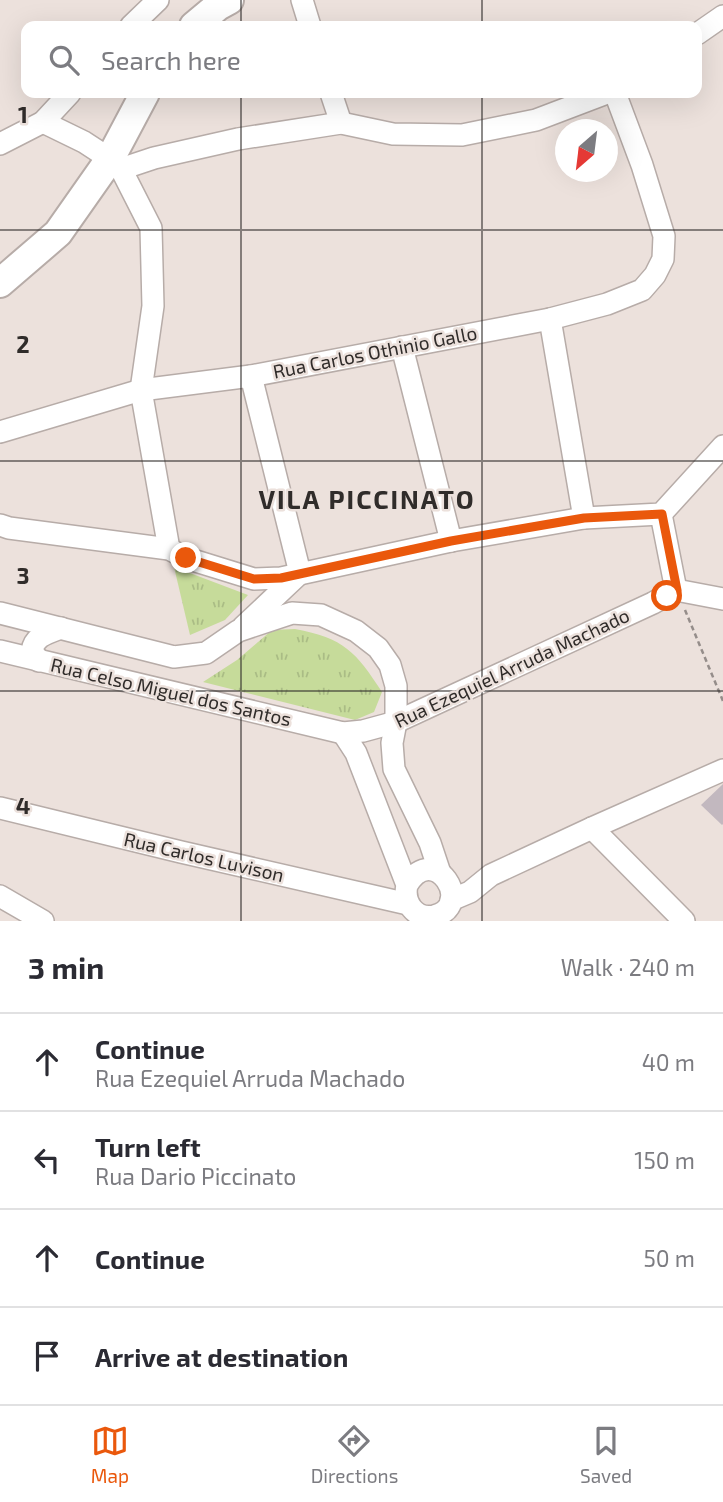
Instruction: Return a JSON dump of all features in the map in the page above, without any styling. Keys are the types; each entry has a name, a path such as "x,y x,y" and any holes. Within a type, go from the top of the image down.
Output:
{"main road":[{"path":"200,21 229,0"},
{"path":"0,283 58,233 115,164 143,98"}],"street":[{"path":"136,21 158,0"},
{"path":"302,0 308,21"},
{"path":"702,31 723,16"},
{"path":"0,144 43,122 65,98"},
{"path":"333,98 341,123"},
{"path":"115,164 238,139 341,123 393,134 462,135 536,120 594,98"},
{"name":"Rua Carlos Othinio Gallo","path":"0,432 141,390 251,376 550,319 607,304 642,289 655,275 663,258 664,236 642,165 617,98"},
{"path":"43,122 84,142 115,164 151,228 153,306 141,390 169,550"},
{"path":"550,319 584,518"},
{"path":"402,347 451,541"},
{"path":"251,376 300,573"},
{"path":"0,525 169,550 254,579 281,578 451,541 584,518 662,514 723,446"},
{"path":"662,514 677,590 723,599"},
{"path":"238,631 300,573"},
{"name":"Rua Ezequiel Arruda Machado","path":"343,733 363,731 396,722 677,590"},
{"name":"Rua Celso Miguel dos Santos","path":"0,613 174,657 206,653 238,631 292,613 321,615 356,631 378,648 390,665 396,687 396,722 392,744 394,769 443,875"},
{"path":"39,661 32,651 33,643 41,635 61,628"},
{"name":"Rua Celso Miguel dos Santos","path":"0,651 343,733"},
{"path":"343,733 356,753 416,906 431,917 454,908 491,875 723,770"},
{"name":"Rua Carlos Luvison","path":"0,808 416,906"},
{"path":"592,828 684,921"},
{"path":"416,906 417,873 432,870 443,875 450,883 454,908"},
{"path":"443,875 491,875"},
{"path":"0,897 43,921"}],"path":[{"path":"677,590 723,701"}],"green space":[{"path":"174,567 248,595 225,620 190,635"},
{"path":"295,629 337,642 356,657 382,692 374,712 355,720 203,682 237,660 272,630"}],"building":[{"path":"723,784 723,824 722,825 701,805"}],"district":[{"name":"VILA PICCINATO","path":"367,500"}],"route":[{"path":"186,558 254,579 281,578 451,541 584,518 662,514 677,590 667,596"}]}
